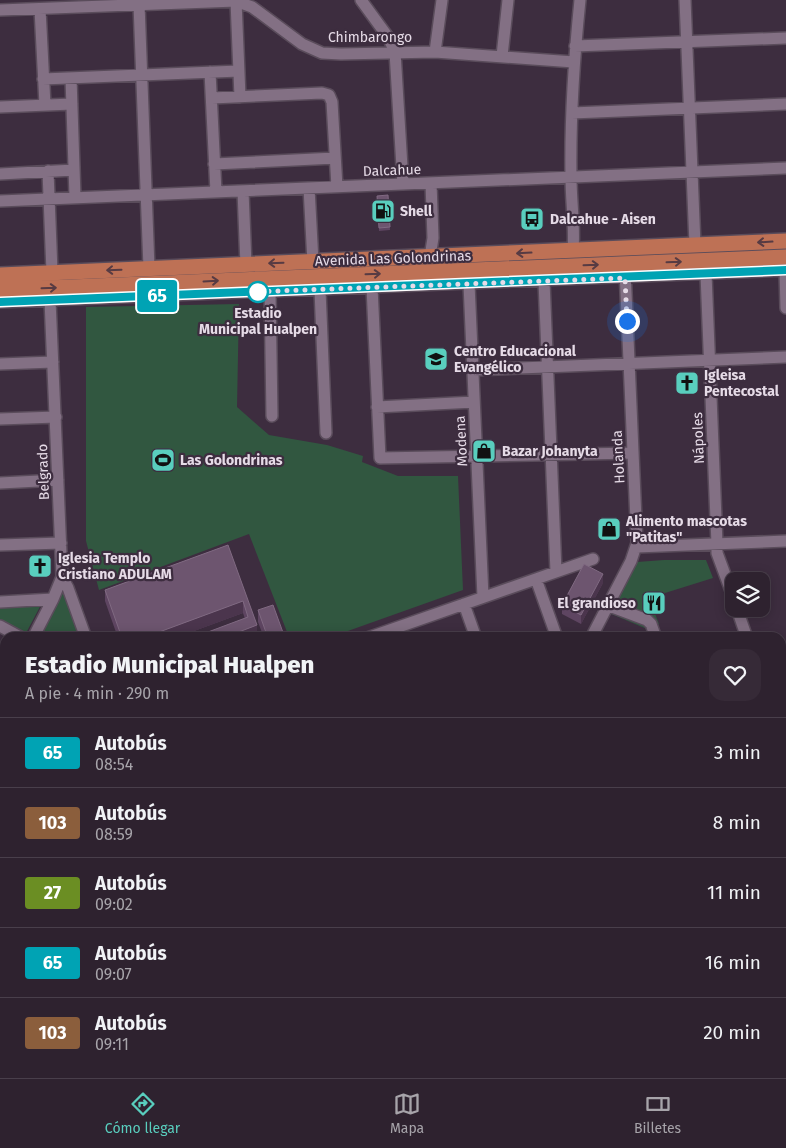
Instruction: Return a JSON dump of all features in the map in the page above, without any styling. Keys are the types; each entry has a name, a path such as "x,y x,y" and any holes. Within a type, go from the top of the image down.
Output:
{"main road":[{"name":"Avenida Las Golondrinas","path":"0,274 786,242"},
{"path":"625,271 628,255 636,248"},
{"path":"557,267 573,251"},
{"name":"Avenida Las Golondrinas","path":"0,290 557,267 625,271 786,266"}],"street":[{"path":"360,0 388,37 395,52 403,184"},
{"path":"436,52 442,0"},
{"path":"502,56 508,0"},
{"path":"573,251 572,113 575,46 580,0"},
{"path":"684,0 695,245"},
{"path":"236,1 240,97"},
{"name":"Chimbarongo","path":"0,10 236,1 252,7 302,44 315,51 341,54 436,52 574,62"},
{"path":"139,4 150,268"},
{"path":"40,8 44,105"},
{"path":"575,46 786,38"},
{"path":"43,78 239,71"},
{"path":"210,72 216,192"},
{"path":"71,78 75,198"},
{"path":"212,98 322,93 329,95 332,102 337,187"},
{"path":"0,107 72,104"},
{"path":"572,113 786,104"},
{"path":"214,164 335,158"},
{"name":"Dalcahue","path":"0,201 786,168"},
{"path":"0,174 74,170"},
{"path":"48,171 52,272"},
{"path":"430,257 433,238 431,183"},
{"path":"309,188 313,262"},
{"path":"243,191 246,264"},
{"path":"786,266 786,308"},
{"name":"Avenida Las Golondrinas","path":"0,302 544,281 625,271 706,274 786,266"},
{"name":"Holanda","path":"593,632 636,548 625,271"},
{"name":"Nápoles","path":"706,274 717,544 725,573"},
{"path":"544,281 556,572"},
{"name":"Modena","path":"469,284 483,597"},
{"path":"372,287 380,458 633,453"},
{"path":"320,290 326,433"},
{"path":"270,291 272,416"},
{"name":"Belgrado","path":"50,300 62,577 68,588 84,632"},
{"path":"473,370 786,357"},
{"path":"0,364 53,362"},
{"path":"377,407 474,402"},
{"path":"0,420 56,417"},
{"path":"0,483 58,480"},
{"path":"636,548 786,542"},
{"path":"0,545 61,543"},
{"path":"397,632 464,604 593,559"},
{"path":"36,632 62,577"},
{"path":"536,579 555,632"},
{"path":"0,602 53,599"},
{"path":"464,604 474,632"},
{"path":"607,605 647,620 654,632"},
{"path":"740,617 745,632"},
{"path":"0,626 11,632"}],"green space":[{"path":"239,304 237,407 269,435 327,445 363,456 362,462 398,476 458,476 463,590 345,632 287,632 249,534 99,590 86,541 86,307"},
{"path":"706,560 713,578 649,598 659,624 647,629 609,613 637,562"},
{"path":"63,587 79,632 43,632"},
{"path":"43,601 27,632 19,632 0,622 0,604"}],"building":[{"name":"Shell","path":"388,195 390,227 379,228 377,196"},
{"path":"228,545 257,625 239,632 208,632 248,617 243,601 159,632 120,632 105,590"},
{"path":"584,564 603,574 581,615 562,605"},
{"path":"273,605 283,632 266,632 258,610"}],"bus line":[{"name":"65","path":"0,302 786,270"}],"place":[{"name":"Shell","path":"383,211"},
{"name":"Dalcahue - Aisen","path":"532,219"},
{"name":"Estadio Municipal Hualpen","path":"258,292"},
{"name":"Centro Educacional Evangélico","path":"436,359"},
{"name":"Igleisa Pentecostal","path":"687,383"},
{"name":"Bazar Johanyta","path":"484,451"},
{"name":"Las Golondrinas","path":"163,460"},
{"name":"Alimento mascotas \"Patitas\"","path":"609,529"},
{"name":"Iglesia Templo Cristiano ADULAM","path":"40,566"},
{"name":"El grandioso","path":"654,603"}],"route":[{"path":"258,292 250,292 625,278 627,321"}]}
